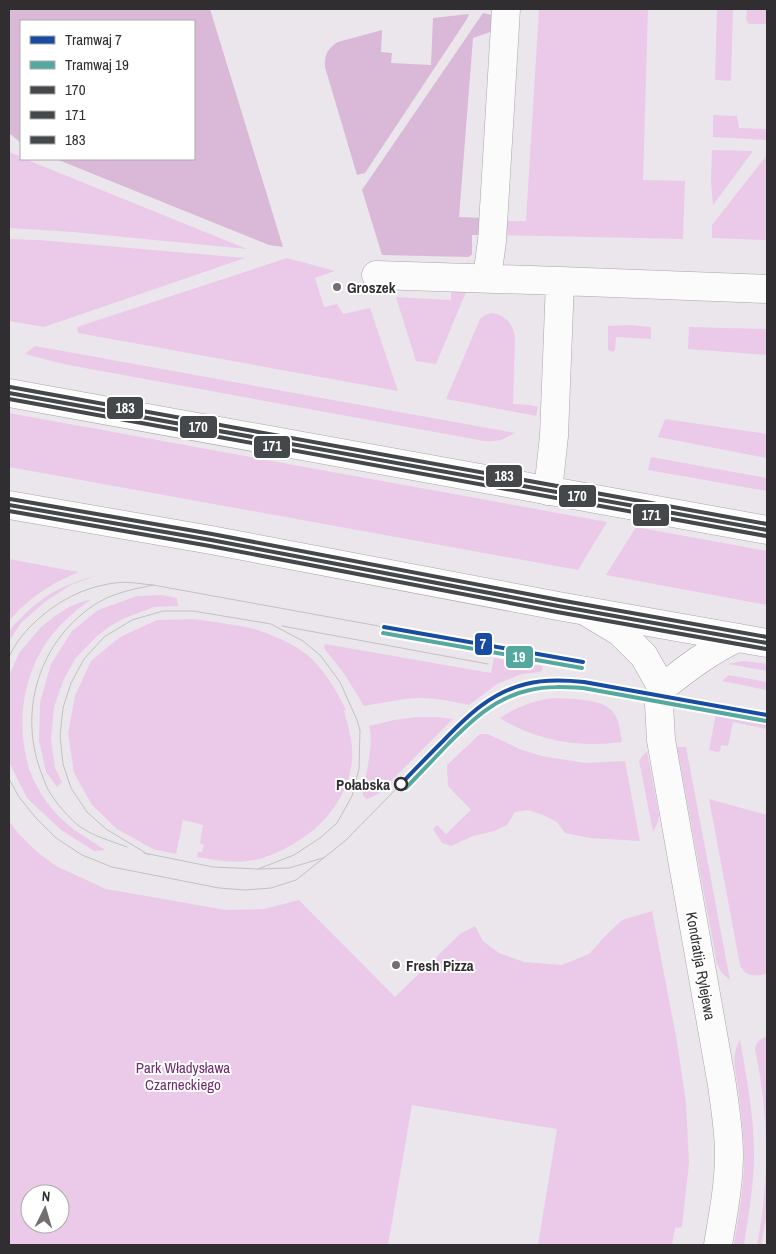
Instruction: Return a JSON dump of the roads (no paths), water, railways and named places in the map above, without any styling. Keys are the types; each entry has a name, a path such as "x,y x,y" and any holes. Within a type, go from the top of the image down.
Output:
{"street":[{"path":"487,278 492,241 506,9"},
{"path":"376,275 767,289"},
{"path":"548,491 554,436 560,281"},
{"path":"9,393 767,530"},
{"path":"9,504 767,643"},
{"path":"584,610 620,632 644,656 662,688 714,649 737,638"},
{"name":"Kondratija Rylejewa","path":"662,688 659,704 661,740 720,1076 728,1134 727,1182 718,1245"}],"tram line":[{"path":"9,657 23,635 53,607 89,589 120,582 153,585 384,627"},
{"path":"127,847 84,830 62,810 48,789 35,753 32,728 33,703 38,679 48,656 61,636 78,617 99,602 112,596 153,585"},
{"path":"149,855 106,829 87,812 71,788 63,764 60,736 63,708 71,683 84,659 104,637 132,620 163,611 193,611 271,624 303,641 320,655 340,682 360,730 359,769 352,796 337,823 320,838 294,855 258,869"},
{"path":"282,626 488,664"},
{"name":"7","path":"384,627 583,662"},
{"name":"19","path":"383,633 582,668"},
{"name":"7","path":"401,784 453,731 481,706 502,693 533,682 555,680 584,682 767,715"},
{"name":"19","path":"406,788 457,735 485,711 506,698 536,689 556,687 583,688 766,721"},
{"path":"9,779 19,797 36,818 56,838 82,855 112,867 219,888 245,890 271,888 296,880 345,841 401,784"},
{"path":"144,853 213,867 258,869 289,868 323,858"}],"place":[{"name":"Groszek","path":"337,287"},
{"name":"Połabska","path":"401,784"},
{"name":"Fresh Pizza","path":"396,965"}],"park label":[{"name":"Park Władysława Czarneckiego","path":"183,1076"}]}
